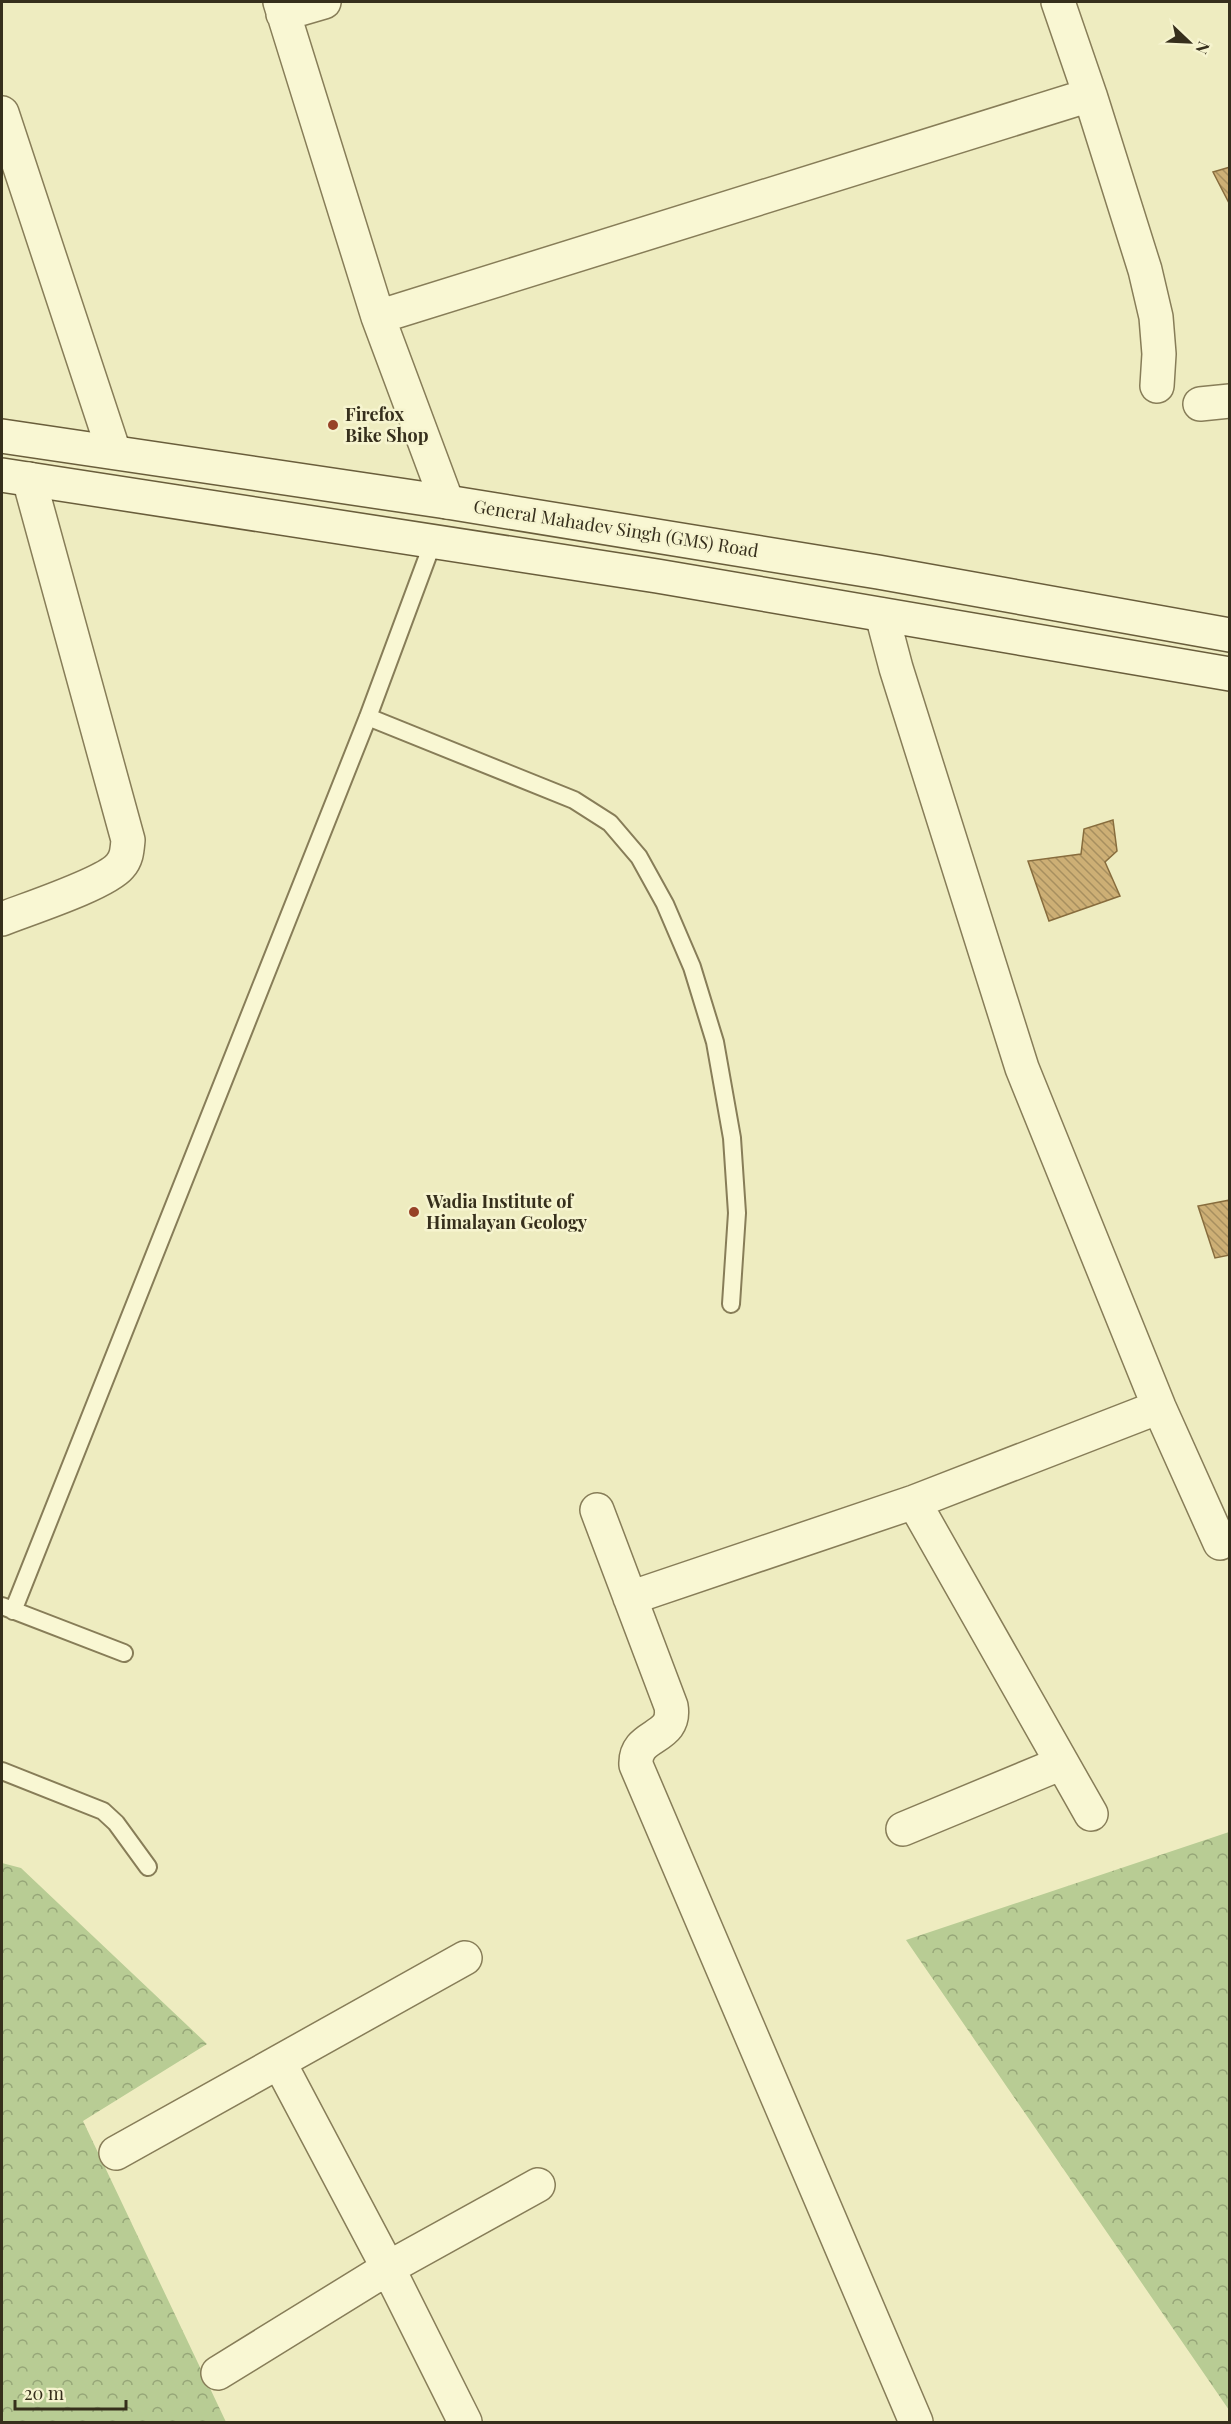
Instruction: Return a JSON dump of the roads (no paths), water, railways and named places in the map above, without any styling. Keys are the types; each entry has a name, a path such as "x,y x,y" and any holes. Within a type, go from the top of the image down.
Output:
{"street":[{"path":"324,2 282,8 378,317 447,502"},
{"path":"1058,2 1090,95 1148,282 1156,317 1159,354 1156,386"},
{"path":"378,317 1090,95"},
{"path":"2,113 114,452"},
{"name":"General Mahadev Singh (GMS) Road","path":"2,436 447,502 878,572 1230,635"},
{"path":"2,919 103,879 120,867 127,856 128,840 15,477 657,576 1230,674"},
{"path":"882,615 900,680 1022,1068 1159,1407 1220,1543"},
{"path":"630,1598 914,1502 1159,1407"},
{"path":"914,1502 1092,1814"},
{"path":"597,1509 671,1706 673,1717 670,1725 640,1747 635,1755 636,1765 916,2422"},
{"path":"903,1829 1062,1763"},
{"path":"116,2153 465,1958"},
{"path":"279,2062 388,2268 465,2422"},
{"path":"218,2373 388,2268 538,2185"}],"lane":[{"path":"124,1653 7,1609 368,717 433,542"},
{"path":"368,717 574,800 610,823 639,857 666,904 692,967 715,1042 732,1138 737,1213 731,1304"},
{"path":"2,1771 102,1811 116,1823 148,1867"}],"place":[{"name":"Firefox Bike Shop","path":"333,425"},
{"name":"Wadia Institute of Himalayan Geology","path":"414,1212"}]}
